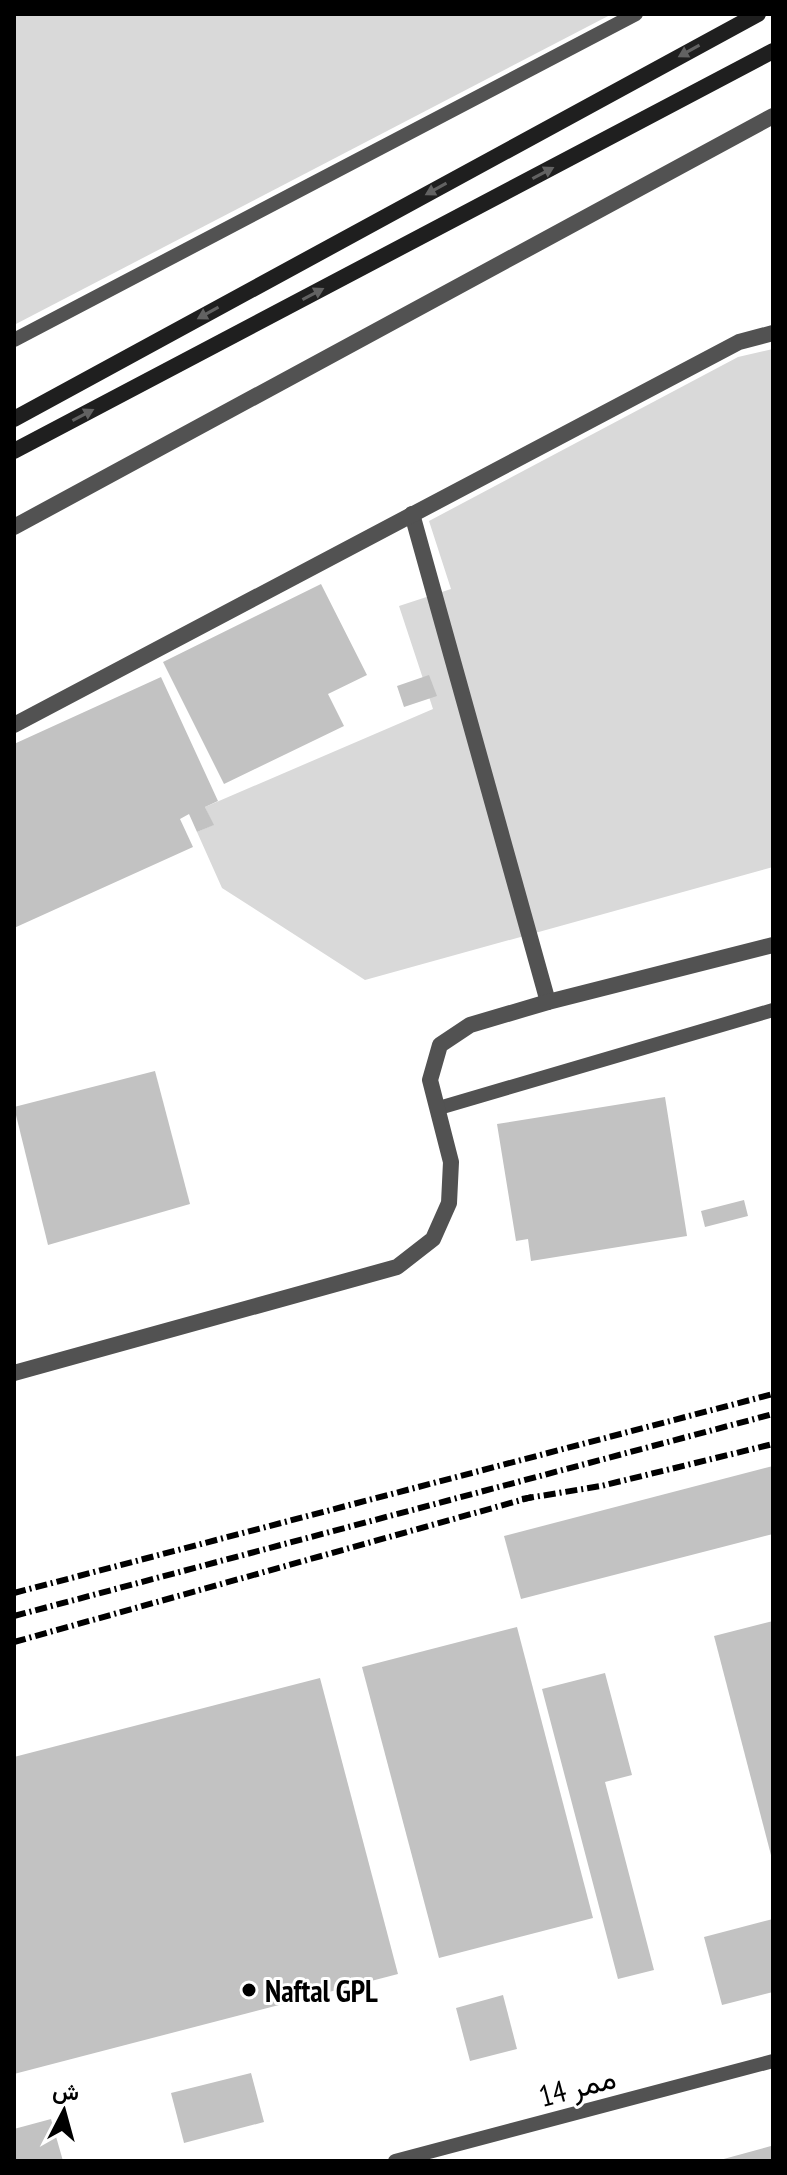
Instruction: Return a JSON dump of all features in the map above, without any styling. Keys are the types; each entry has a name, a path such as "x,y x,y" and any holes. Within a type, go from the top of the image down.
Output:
{"main road":[{"path":"14,419 758,14"},
{"path":"14,451 773,51"}],"street":[{"path":"14,527 773,116"},
{"path":"14,725 739,342 773,333"},
{"path":"412,514 548,1002"},
{"path":"14,1373 397,1267 433,1239 449,1203 451,1162 430,1080 440,1045 470,1025 773,945"}],"lane":[{"path":"14,340 636,14"},
{"path":"439,1108 773,1010"},
{"name":"ممر 14","path":"395,2161 773,2061"}],"shaded area":[{"path":"14,14 612,14 14,325"},
{"path":"773,349 773,867 365,980 222,888 197,832 213,825 205,807 433,709 399,606 451,589 429,521 738,357"}],"building":[{"path":"321,584 367,675 328,694 344,726 224,784 163,662"},
{"path":"429,675 437,696 404,707 397,686"},
{"path":"161,677 218,801 205,807 214,825 197,832 189,814 180,819 193,847 14,928 14,744"},
{"path":"155,1071 190,1204 48,1245 14,1107"},
{"path":"665,1097 687,1236 531,1261 528,1239 516,1241 497,1124"},
{"path":"744,1200 748,1216 705,1227 701,1211"},
{"path":"773,1466 773,1534 521,1599 504,1536"},
{"path":"773,1621 773,1859 772,1859 714,1636"},
{"path":"517,1627 593,1918 439,1958 362,1667"},
{"path":"605,1673 632,1775 605,1782 654,1970 618,1979 542,1689"},
{"path":"320,1678 398,1974 14,2074 14,1757"},
{"path":"773,1919 773,1992 722,2005 704,1937"},
{"path":"503,1995 517,2049 470,2061 456,2008"},
{"path":"251,2073 264,2122 184,2143 171,2093"},
{"path":"51,2119 63,2161 14,2161 14,2129"},
{"path":"771,2146 773,2161 720,2161 720,2160"}],"railway":[{"path":"14,1593 773,1394"},
{"path":"14,1616 773,1414"},
{"path":"522,1499 601,1486 773,1444"},
{"path":"14,1642 532,1497"}],"place":[{"name":"Naftal GPL","path":"249,1990"}]}
